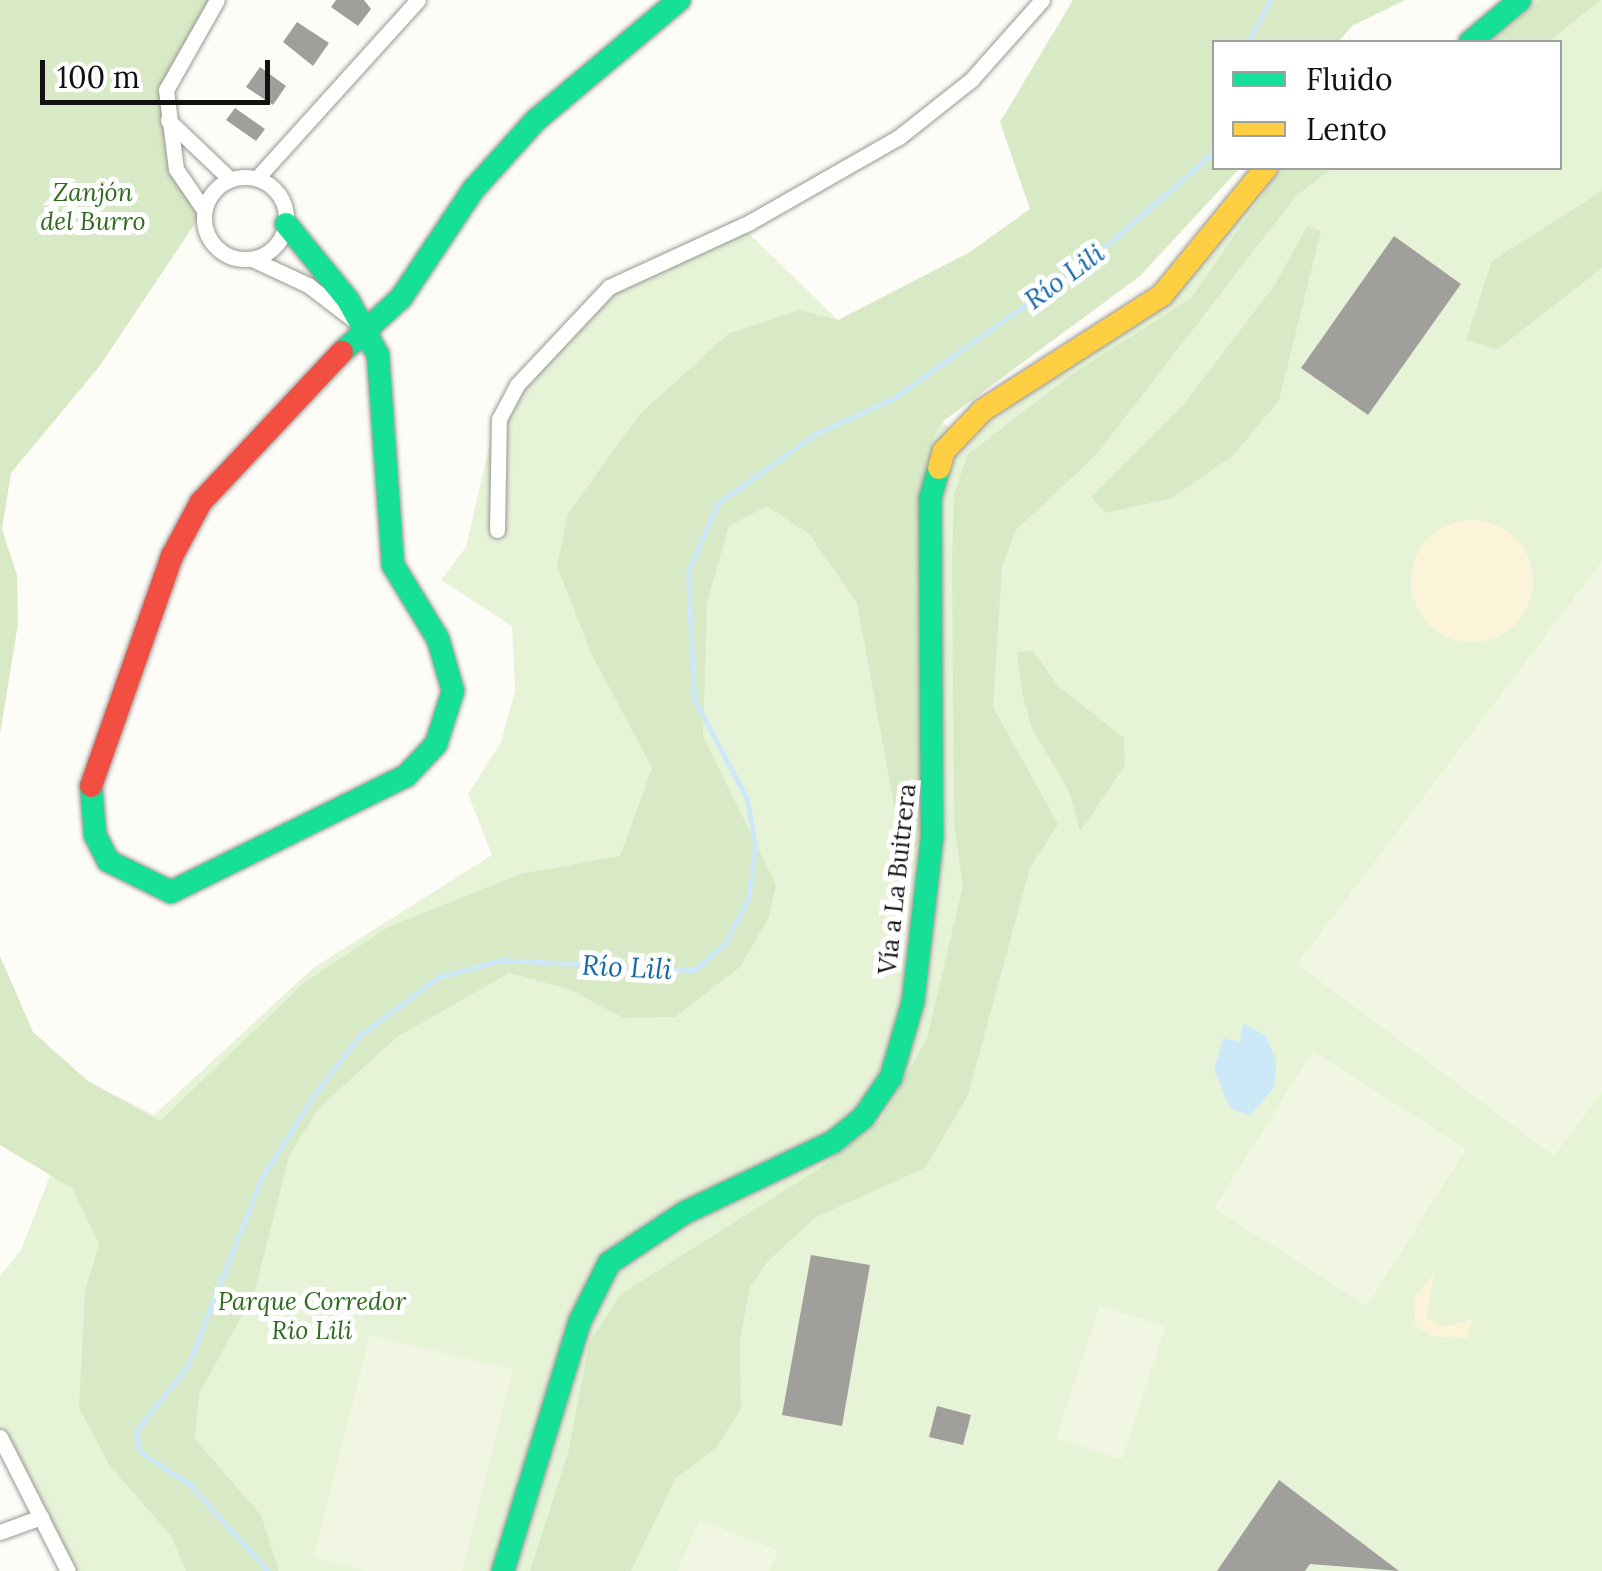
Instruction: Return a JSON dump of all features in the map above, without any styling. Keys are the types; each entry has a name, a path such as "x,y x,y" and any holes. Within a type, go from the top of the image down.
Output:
{"street":[{"path":"217,0 168,75 167,120 176,169 204,210 214,246 308,285 364,328"},
{"path":"257,178 418,0"},
{"path":"167,120 230,179 257,178 280,196 286,224 364,328 383,376 393,565 448,663 453,691 446,726 406,776 220,874 170,892 151,887 108,861 95,835 90,787 172,556 242,452 364,328 401,298 473,190 536,120 678,0"},
{"path":"497,530 499,420 516,385 610,287 750,222 899,137 972,80 1042,0"},
{"path":"1472,40 1520,0"},
{"name":"Vía a La Buitrera","path":"503,1571 580,1322 609,1263 684,1214 833,1142 863,1118 891,1077 912,1002 932,837 930,500 944,450 983,410 1162,295 1264,170"},
{"path":"204,210 230,179"},
{"path":"252,259 274,247 286,224"},
{"path":"0,1438 68,1571"},
{"path":"0,1532 41,1517"}],"green space":[{"name":"Zanjón del Burro","path":"0,0 217,0 169,75 171,147 204,210 99,367 11,473 2,529 17,575 18,624 0,734"},
{"path":"1073,0 1405,0 1352,26 1340,40 1212,40 1212,170 1238,170 1140,276 942,422 932,441 932,830 914,848 894,854 898,827 857,603 809,534 767,506 729,526 707,602 703,736 776,885 769,917 740,967 675,1017 623,1018 569,989 509,973 397,1037 318,1109 289,1156 254,1294 199,1394 195,1439 261,1515 279,1571 186,1571 171,1536 110,1466 79,1408 85,1291 99,1244 72,1188 0,1145 0,956 33,1032 88,1081 160,1121 305,982 390,926 520,874 620,856 652,768 591,653 557,566 568,514 639,415 728,334 799,310 838,320 970,252 1030,209 1000,122"},
{"name":"Parque Corredor Rio Lili","path":"1520,0 1602,0 1602,1571 68,1571 0,1437 0,1276 21,1250 87,1081 154,1115 313,968 492,855 468,794 501,742 515,691 512,626 441,580 466,547 498,408 592,306 740,225 955,434 1139,312 1264,170 1562,170 1562,40 1472,40"},
{"path":"1539,0 1601,0 1551,40 1494,40"},
{"path":"1280,170 1330,170 1296,196 1096,455 1015,531 1002,568 993,707 1058,824 1030,868 968,1095 925,1168 816,1217 767,1262 750,1287 740,1339 741,1409 716,1448 675,1479 631,1571 530,1571 568,1453 589,1343 621,1294 817,1170 881,1120 927,1038 963,886 954,824 952,560 954,495 967,455 1071,375 1191,298"},
{"path":"1602,191 1602,268 1498,349 1466,340 1492,261"},
{"path":"1307,226 1321,231 1279,400 1234,455 1172,498 1105,513 1091,497 1185,403 1276,283"},
{"path":"1602,561 1602,1092 1554,1156 1297,964"},
{"path":"1033,651 1058,686 1124,738 1125,765 1080,832 1069,791 1032,729 1022,693 1017,652"},
{"path":"1313,1051 1466,1149 1367,1306 1214,1208"},
{"path":"1100,1306 1165,1327 1122,1459 1056,1438"},
{"path":"370,1335 513,1370 462,1571 369,1571 314,1557"},
{"path":"700,1519 778,1551 769,1571 677,1571"}],"sand":[{"path":"1472,520 1495,525 1515,538 1528,558 1533,581 1528,604 1515,624 1495,637 1472,642 1449,637 1429,624 1416,604 1411,581 1416,558 1429,538 1449,525"},
{"path":"1434,1274 1426,1318 1445,1327 1473,1319 1467,1338 1432,1336 1415,1325 1414,1298"}],"water":[{"path":"1243,1023 1266,1036 1276,1061 1274,1087 1250,1116 1230,1108 1214,1070 1223,1038 1240,1042"}],"building":[{"path":"336,0 364,0 371,9 358,26 331,7"},
{"path":"297,22 329,43 313,66 283,42"},
{"path":"260,67 286,86 273,105 246,87"},
{"path":"235,108 265,129 256,141 226,120"},
{"path":"1394,236 1461,284 1368,415 1301,368"},
{"path":"811,1255 870,1265 842,1426 782,1415"},
{"path":"937,1406 971,1415 963,1445 929,1437"},
{"path":"1279,1480 1399,1571 1310,1564 1305,1571 1217,1571"}],"waterway":[{"name":"Río Lili","path":"1249,40 1270,0"},
{"name":"Río Lili","path":"268,1571 189,1484 139,1451 136,1431 188,1365 261,1179 313,1096 360,1035 438,977 502,960 694,970 725,944 748,898 755,846 747,799 694,699 688,572 717,504 815,434 894,398 1094,256 1212,154"}],"traffic: fast":[{"path":"342,352 401,298 473,190 536,120 679,0"},
{"path":"1472,40 1520,0"},
{"path":"91,786 95,835 108,861 171,892 406,776 436,744 453,691 438,639 393,565 378,355 348,300 286,224"},
{"path":"503,1571 580,1321 609,1263 684,1213 833,1142 863,1118 891,1077 913,1002 932,837 930,499 939,468"}],"traffic: slow":[{"path":"939,468 944,451 983,410 1162,295 1264,170"}],"traffic: jam":[{"path":"91,786 172,556 201,502 342,352"}]}
